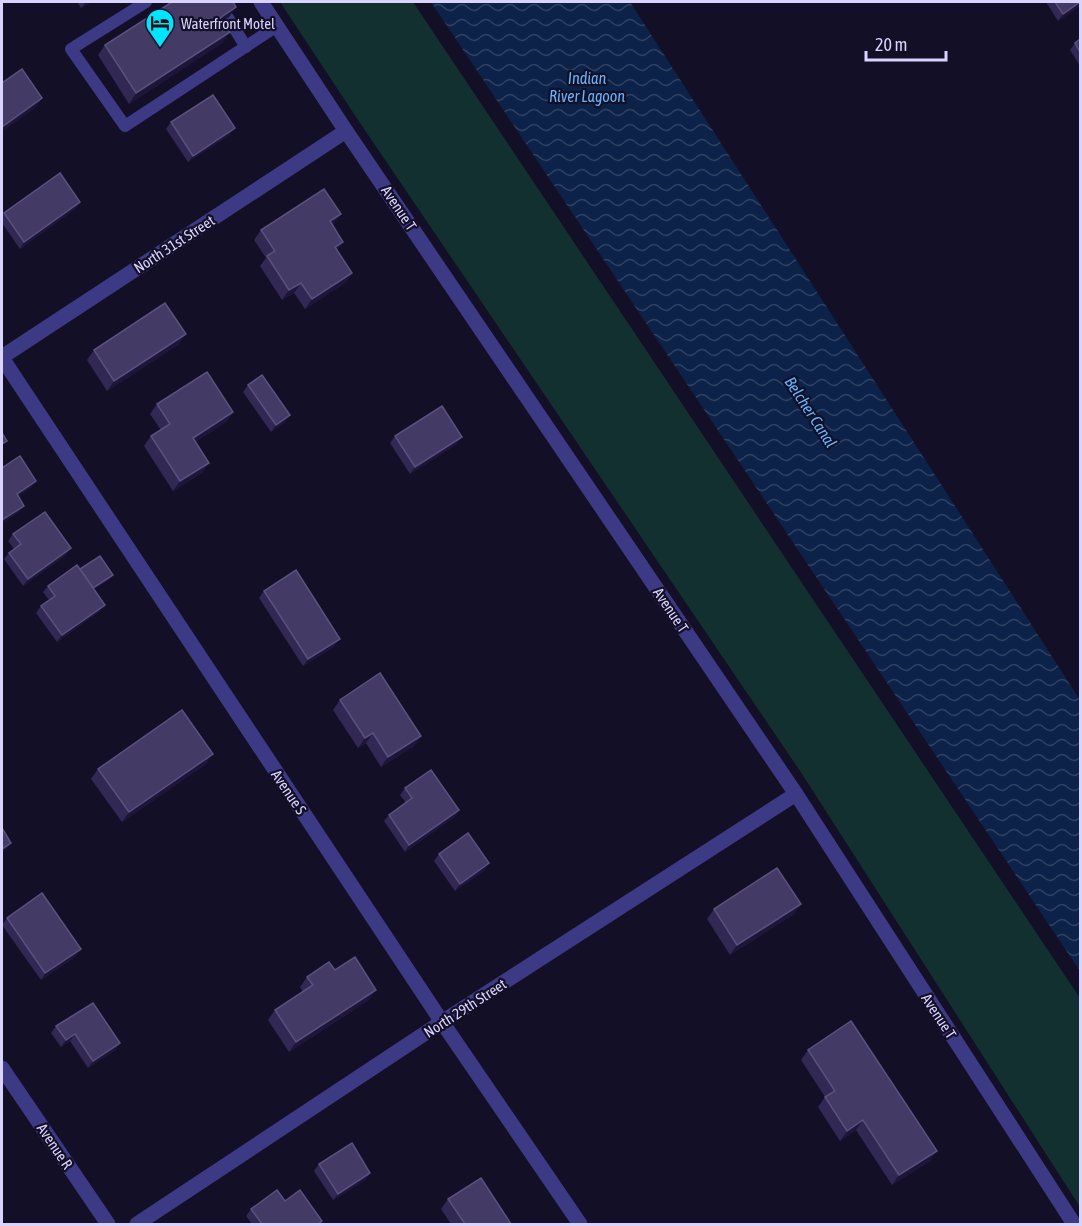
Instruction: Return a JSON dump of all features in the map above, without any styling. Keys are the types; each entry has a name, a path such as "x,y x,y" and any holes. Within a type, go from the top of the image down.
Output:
{"street":[{"name":"Avenue T","path":"261,2 346,132 796,794 1074,1224"},
{"name":"North 31st Street","path":"2,357 346,132"},
{"name":"Avenue S","path":"2,357 442,1023 580,1224"},
{"name":"North 29th Street","path":"137,1224 796,794"},
{"name":"Avenue R","path":"2,1068 108,1224"}],"lane":[{"path":"146,2 71,49 125,126 277,26"},
{"path":"228,18 246,47"}],"green space":[{"path":"280,2 413,2 1080,998 1080,1207 802,774"}],"water":[{"name":"Indian River Lagoon","path":"431,2 630,2 1080,700 1080,971"}],"building":[{"name":"Waterfront Motel","path":"172,2 233,2 236,7 220,18 230,32 136,93 105,45"},
{"path":"1055,2 1080,2 1063,14"},
{"path":"1080,39 1080,52 1075,43"},
{"path":"22,69 42,98 2,127 2,83"},
{"path":"213,95 235,128 193,156 171,122"},
{"path":"60,173 80,202 24,242 4,213"},
{"path":"324,189 341,214 330,221 343,242 335,247 352,273 312,299 301,283 289,290 267,256 275,251 261,230"},
{"path":"165,303 186,334 114,381 94,350"},
{"path":"207,372 233,412 193,438 209,463 180,481 151,436 170,424 157,404"},
{"path":"262,375 290,415 276,425 248,385"},
{"path":"442,406 462,437 415,467 395,436"},
{"path":"2,433 7,441 2,444"},
{"path":"20,456 36,481 17,494 24,506 2,520 2,468"},
{"path":"45,512 71,548 28,579 9,553 21,544 13,534"},
{"path":"100,556 113,575 93,588 80,569"},
{"path":"77,565 105,605 62,635 41,606 55,596 48,586"},
{"path":"296,570 340,639 308,659 264,591"},
{"path":"380,673 421,736 388,757 373,733 365,738 340,700"},
{"path":"182,710 213,754 129,812 98,769"},
{"path":"431,770 459,810 409,845 389,815 412,798 405,788"},
{"path":"2,828 11,843 2,849"},
{"path":"468,833 489,863 460,884 439,854"},
{"path":"777,868 801,904 737,945 714,909"},
{"path":"42,893 81,949 45,973 7,918"},
{"path":"355,957 376,990 296,1042 275,1010 313,985 307,977 329,962 335,970"},
{"path":"93,1003 120,1043 93,1061 75,1034 66,1040 56,1026"},
{"path":"851,1021 937,1151 899,1175 863,1120 847,1131 825,1097 835,1091 808,1050"},
{"path":"352,1143 370,1173 338,1194 319,1164"},
{"path":"481,1178 511,1224 465,1224 448,1199"},
{"path":"277,1190 285,1201 300,1190 322,1221 318,1224 262,1224 251,1209"}],"place":[{"name":"Waterfront Motel","path":"160,48"}],"water label":[{"name":"Belcher Canal","path":"811,412"}]}
